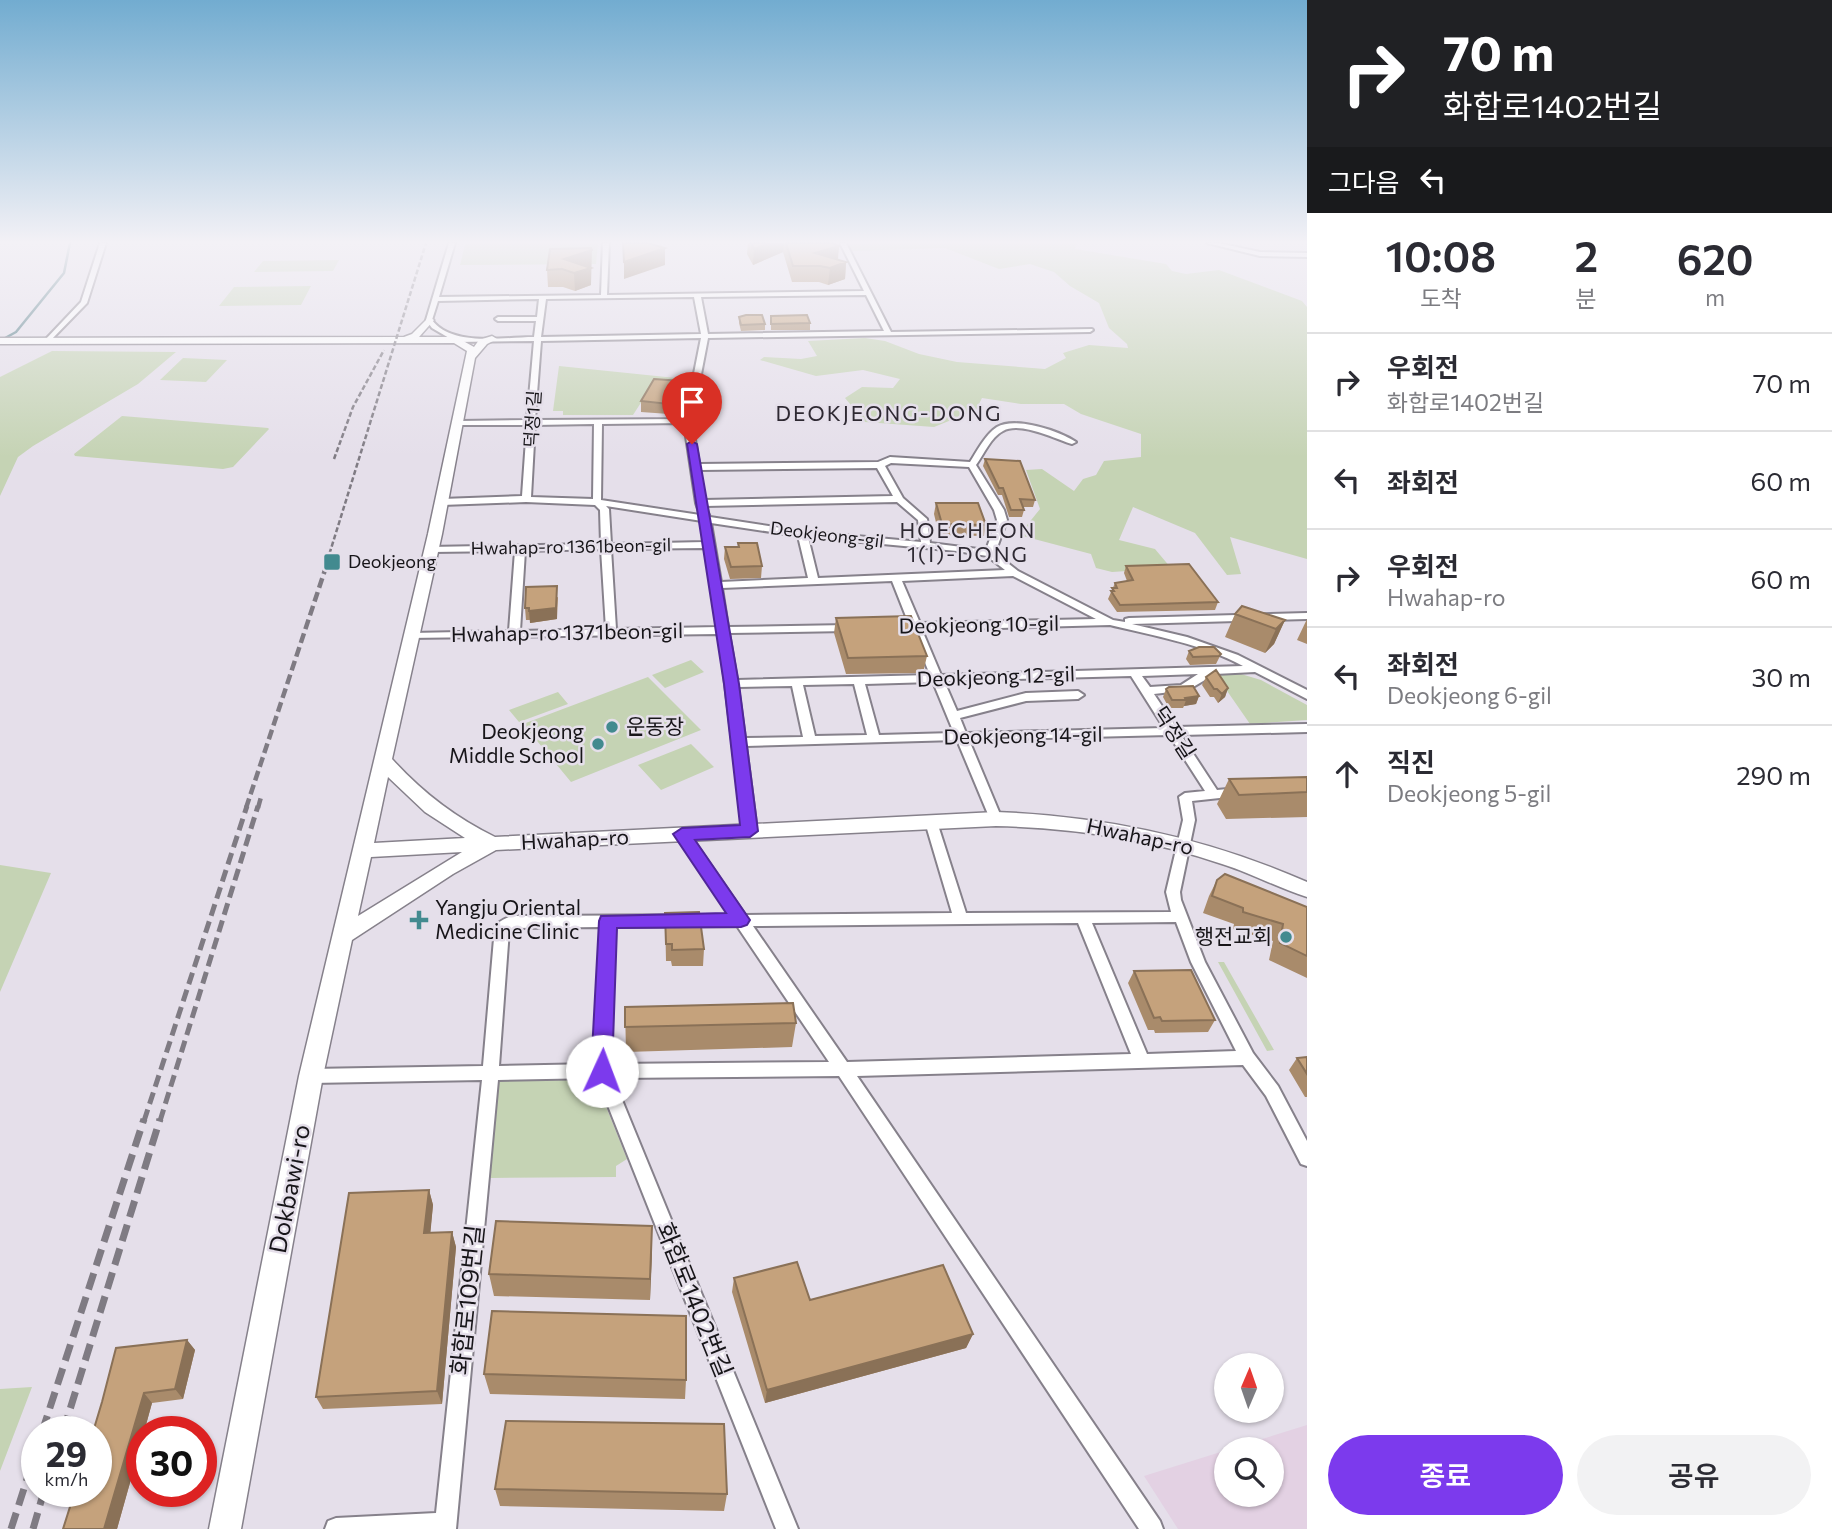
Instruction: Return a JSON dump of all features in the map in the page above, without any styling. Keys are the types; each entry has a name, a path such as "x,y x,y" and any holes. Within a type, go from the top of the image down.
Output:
{"main road":[{"path":"403,342 415,336 429,320"},
{"path":"472,356 487,339"},
{"path":"0,341 456,340 470,347 472,356 460,423 363,850"},
{"path":"382,758 414,795 461,829 495,844"},
{"name":"Hwahap-ro","path":"363,850 996,819 1073,823 1183,844 1263,871 1307,890"},
{"path":"343,936 446,869 495,844"},
{"name":"Dokbawi-ro","path":"225,1529 312,1076 363,850"}],"street":[{"path":"47,341 74,314"},
{"path":"431,314 429,320 434,327 456,340 1090,330"},
{"name":"덕정1길","path":"526,499 533,422 536,338 541,314"},
{"path":"701,314 705,336 688,421 732,684 750,831"},
{"path":"879,314 888,332 885,334"},
{"path":"498,319 540,319"},
{"path":"460,423 688,421"},
{"path":"598,422 597,502 604,509 611,633"},
{"path":"972,465 998,430 1007,427 1020,426 1072,442"},
{"path":"696,467 880,465 890,460 972,465"},
{"path":"880,465 899,499 921,517 926,545"},
{"path":"972,465 999,510 1002,520 990,554"},
{"name":"Deokjeong-gil","path":"442,502 526,499 597,502 802,534 926,545 990,554 1015,573 1110,622 1206,647 1260,669 1307,695"},
{"path":"700,503 899,499"},
{"path":"802,534 814,582"},
{"name":"Hwahap-ro 1361beon-gil","path":"432,549 710,545"},
{"path":"514,634 520,548"},
{"path":"715,585 1015,573"},
{"path":"896,579 996,819"},
{"path":"1110,622 1307,616"},
{"path":"1162,620 1161,627 1169,636"},
{"name":"Deokjeong 10-gil","path":"881,627 1110,622"},
{"path":"722,630 859,628"},
{"name":"Hwahap-ro 1371beon-gil","path":"411,636 722,630"},
{"name":"Deokjeong 12-gil","path":"732,684 1260,669"},
{"path":"1147,691 1184,688 1212,670"},
{"name":"덕정길","path":"1135,673 1213,794"},
{"path":"859,681 874,739"},
{"path":"797,682 810,740"},
{"path":"952,716 1026,697 1078,695"},
{"name":"Deokjeong 14-gil","path":"738,742 1307,728"},
{"path":"1253,792 1185,797 1189,816 1173,892 1179,917 1198,962 1247,1058 1272,1091 1307,1158"},
{"path":"932,822 960,918"},
{"path":"682,834 1152,1529"},
{"path":"491,1072 502,927 511,922 1179,917"},
{"path":"1083,918 1142,1061"},
{"name":"화합로1402번길","path":"608,921 602,1071 787,1529"},
{"path":"312,1076 843,1069 1247,1058"},
{"name":"화합로109번길","path":"445,1526 491,1072"},
{"path":"336,1529 445,1526"}],"shaded area":[{"path":"1307,1425 1307,1529 1178,1529 1144,1476 1214,1454 1214,1507 1284,1507 1284,1437 1268,1437"}],"green space":[{"path":"1104,314 1307,314 1307,559 1230,537 1241,574 1227,575 1195,533 1133,507 1119,540 1155,549 1171,568 1112,572 1096,568 1091,554 1019,535 1040,509 1026,470 1042,469 1074,491 1083,479 1096,475 1104,461 1141,457 1141,434 1081,414 1064,404 1021,404 982,398 976,410 934,427 865,422 845,398 862,387 893,388 900,379 863,370 816,376 760,360 764,357 801,359 817,356 808,341 865,338 885,341 919,354 957,362 1045,369 1066,358 1063,353 1089,345 1128,348 1109,328"},
{"path":"52,351 176,352 138,384 18,457 0,496 0,377"},
{"path":"183,358 227,360 206,382 160,380"},
{"path":"559,366 676,378 670,388 651,387 633,415 563,415 563,411 553,411"},
{"path":"122,416 269,429 233,467 223,469 75,456 74,454"},
{"path":"691,660 704,672 665,688 652,675"},
{"path":"1241,674 1261,680 1307,705 1307,720 1250,724 1216,675"},
{"name":"운동장","path":"648,677 701,730 571,782 523,724"},
{"path":"558,692 568,704 519,722 509,710"},
{"path":"691,744 714,767 661,790 638,765"},
{"path":"0,865 51,873 0,992"},
{"path":"1218,962 1224,962 1274,1050 1267,1051"},
{"path":"595,1079 627,1159 616,1166 616,1177 490,1178 498,1080"},
{"path":"32,1387 0,1471 0,1389"}],"building":[{"path":"762,315 765,324 741,325 739,317"},
{"path":"807,315 810,323 771,324 771,316"},
{"path":"654,379 681,381 669,404 641,401"},
{"path":"985,459 1020,461 1035,500 1020,499 1024,510 1011,510 1003,488 999,488"},
{"path":"936,503 978,503 986,525 942,524"},
{"path":"738,543 757,543 762,566 731,567 725,547 739,547"},
{"path":"1189,564 1218,602 1120,605 1111,591 1114,591 1112,588 1117,588 1115,583 1133,580 1126,566"},
{"path":"557,586 556,608 529,611 529,608 525,608 526,587"},
{"path":"1242,606 1285,620 1276,629 1235,614"},
{"path":"911,616 927,656 848,658 836,618"},
{"path":"1199,647 1214,647 1221,654 1193,657 1189,651"},
{"path":"1216,670 1228,688 1222,694 1214,689 1206,677"},
{"path":"1193,686 1199,696 1185,698 1186,700 1172,700 1166,689 1169,687"},
{"path":"1307,777 1307,792 1239,795 1229,779"},
{"path":"1225,874 1307,907 1307,956 1280,943 1283,924 1243,912 1243,908 1212,896 1217,880"},
{"path":"699,912 704,949 672,950 672,944 666,944 665,913"},
{"path":"1191,970 1215,1020 1162,1021 1160,1017 1154,1018 1134,971"},
{"path":"793,1003 796,1023 625,1027 625,1007"},
{"path":"1307,1057 1307,1074 1297,1058"},
{"path":"429,1190 424,1233 452,1232 437,1391 316,1397 349,1193"},
{"path":"496,1221 652,1226 650,1279 489,1274"},
{"path":"797,1262 810,1300 943,1265 973,1334 767,1390 734,1278"},
{"path":"492,1311 686,1316 686,1380 484,1374"},
{"path":"187,1340 175,1389 144,1393 137,1416 126,1416 126,1454 112,1502 112,1416 98,1416 116,1348"},
{"path":"506,1421 724,1424 727,1494 495,1489"},
{"path":"70,1507 110,1507 104,1529 63,1529"}],"waterway":[{"path":"0,341 16,332 30,314"}],"railway":[{"path":"325,568 404,314"},
{"path":"334,459 353,407 384,350"},
{"path":"246,808 326,567"},
{"path":"258,808 261,797"},
{"path":"144,1121 247,806"},
{"path":"160,1121 258,806"},
{"path":"47,1416 144,1119"},
{"path":"68,1416 160,1119"},
{"path":"11,1529 21,1498"},
{"path":"33,1529 39,1507"}],"place":[{"name":"Deokjeong","path":"332,562"},
{"name":"운동장","path":"612,727"},
{"name":"Deokjeong Middle School","path":"598,744"},
{"name":"Yangju Oriental Medicine Clinic","path":"419,920"},
{"name":"행전교회","path":"1286,937"}],"district":[{"name":"DEOKJEONG-DONG","path":"889,414"},
{"name":"HOECHEON 1(I)-DONG","path":"968,543"}],"route":[{"path":"602,1071 608,921 741,920 682,834 750,831 732,684 692,444"}]}
